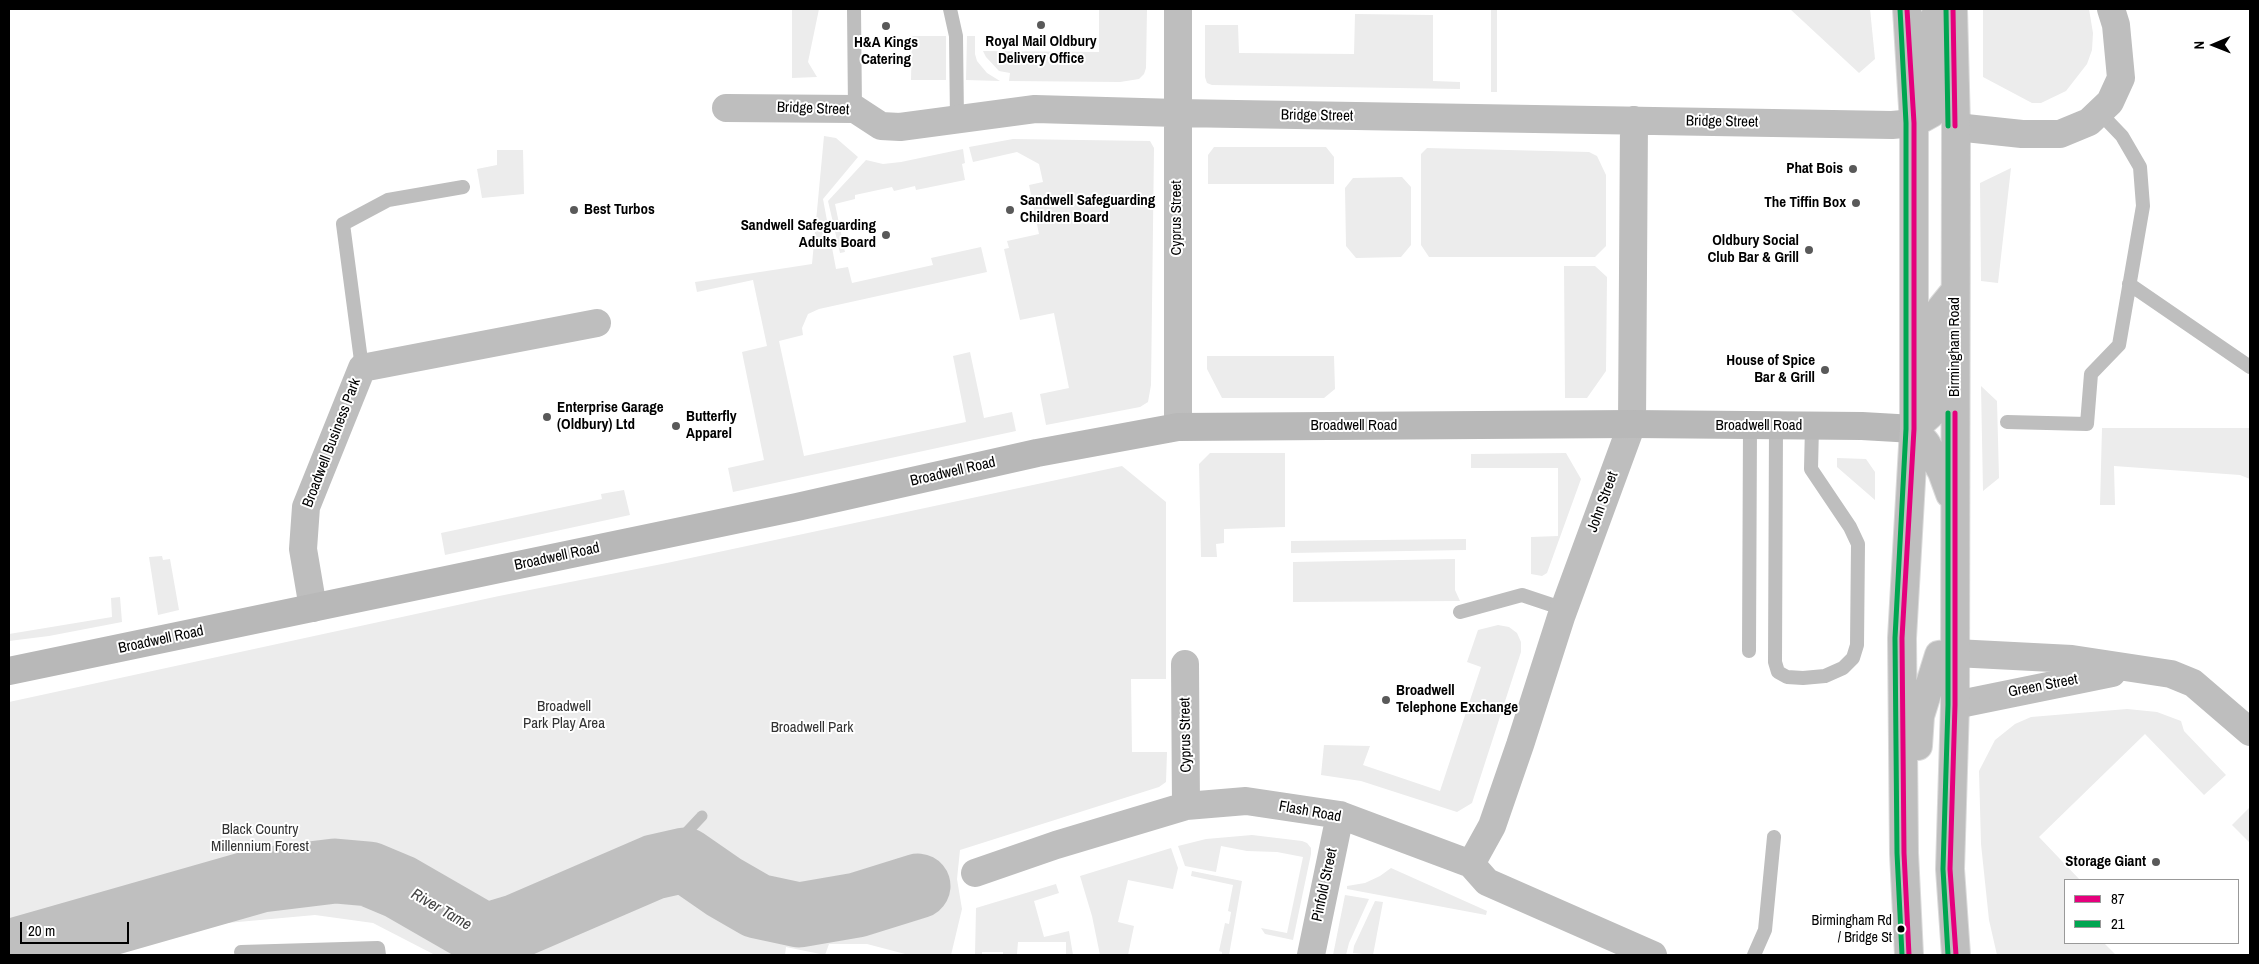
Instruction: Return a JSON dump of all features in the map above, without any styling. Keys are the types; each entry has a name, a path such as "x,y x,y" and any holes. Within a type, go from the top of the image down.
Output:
{"street":[{"name":"Cyprus Street","path":"1178,9 1178,427"},
{"path":"1907,9 1914,123 1914,429 1902,638 1904,853 1910,955"},
{"path":"1914,123 1932,112 1932,21 1941,9"},
{"name":"Birmingham Road","path":"1953,9 1956,127 1955,705 1950,870 1956,955"},
{"path":"1956,127 2022,134 2060,134 2089,122 2110,102 2121,78 2116,25 2111,9"},
{"name":"Bridge Street","path":"726,108 855,110 881,126 900,127 1035,109 1177,114 1892,125 1914,123"},
{"name":"John Street","path":"1471,864 1492,826 1564,609 1632,424 1634,120"},
{"path":"1914,429 1934,411 1934,317 1955,291"},
{"name":"Broadwell Business Park","path":"313,608 303,549 306,507 362,368 597,323"},
{"name":"Broadwell Road","path":"9,671 797,506 1037,453 1178,427 1632,424 1914,429"},
{"path":"1914,429 1926,443 1942,472 1955,507"},
{"path":"1902,638 1917,684 1936,703 1955,705"},
{"path":"1917,955 1915,853 1920,716 1939,655 1955,653"},
{"name":"Green Street","path":"1955,653 2072,660 2171,674 2193,683 2250,732"},
{"name":"Cyprus Street","path":"1185,664 1186,806"},
{"name":"Green Street","path":"1955,705 2131,669"},
{"name":"Flash Road","path":"975,873 1056,845 1186,806 1246,801 1340,815 1471,864 1487,882 1653,955"},
{"name":"Pinfold Street","path":"1311,955 1340,815"}],"lane":[{"path":"854,9 855,110"},
{"path":"950,9 956,36 957,120"},
{"path":"2007,422 2087,424 2091,374 2119,345 2143,206 2140,167 2122,136 2099,112"},
{"path":"362,368 343,224 388,200 463,187"},
{"path":"2129,284 2250,367"},
{"path":"1763,426 1775,662 1778,672 1788,677 1803,678 1825,676 1843,668 1854,658 1858,645 1858,544 1850,527 1811,469 1812,426"},
{"path":"1749,651 1763,426"},
{"path":"1460,612 1522,595 1564,609"},
{"path":"1754,955 1765,930 1774,837"},
{"path":"241,952 378,948 379,955"}],"green space":[{"path":"792,9 819,9 808,62 817,77 792,78"},
{"path":"1099,9 1147,9 1146,68 1144,74 1139,79 1120,82 1009,81 1010,73 999,71 983,51 1099,52"},
{"path":"1491,9 1497,9 1497,92 1491,92"},
{"path":"1790,9 1870,9 1875,59 1859,73"},
{"path":"1983,9 2089,9 2093,33 2092,50 2087,64 2066,91 2041,103 2032,103 1983,77"},
{"path":"1355,14 1433,15 1433,81 1460,82 1460,89 1212,85 1207,83 1205,77 1205,25 1238,25 1239,53 1354,54"},
{"path":"912,36 946,36 946,80 911,80"},
{"path":"967,36 975,36 977,61 987,73 1000,81 966,80"},
{"path":"824,136 836,138 858,157 823,199 836,269 848,267 852,283 933,265 931,258 981,247 987,272 819,309 808,314 802,328 803,335 779,341 804,456 966,422 953,356 970,352 984,418 1012,412 1016,431 733,492 728,468 764,460 742,352 767,346 753,280 697,292 695,282 812,264"},
{"path":"1013,139 1150,141 1154,148 1151,385 1148,402 1140,407 1046,425 1040,394 1069,388 1054,313 1020,320 1004,249 1009,248 1007,241 1039,234 1029,185 1043,182 1039,164 1017,152 973,162 969,147"},
{"path":"1214,147 1326,147 1334,157 1334,184 1208,184 1208,155"},
{"path":"1427,148 1589,152 1597,156 1606,175 1606,246 1595,257 1429,257 1421,245 1421,154"},
{"path":"963,149 965,163 962,164 965,180 916,190 915,186 894,191 892,187 855,195 855,199 835,204 845,252 840,253 828,201 866,160 883,164 901,162"},
{"path":"497,150 523,150 524,194 482,198 477,169 497,165"},
{"path":"2011,168 1998,283 1981,281 1980,183"},
{"path":"1402,177 1411,187 1411,245 1401,257 1356,258 1346,246 1345,188 1353,178"},
{"path":"1564,266 1595,266 1607,277 1606,371 1587,398 1565,398"},
{"path":"1207,356 1334,356 1335,389 1324,398 1222,398 1207,369"},
{"path":"1981,386 1997,401 1999,478 1983,491"},
{"path":"2102,428 2250,428 2250,479 2240,475 2114,466 2115,505 2100,505"},
{"path":"1210,453 1285,453 1285,527 1224,529 1224,543 1216,544 1217,557 1201,557 1199,464"},
{"path":"1566,453 1581,479 1547,573 1542,576 1531,574 1531,537 1558,536 1558,468 1471,468 1471,454"},
{"path":"1837,458 1866,459 1875,472 1875,500 1837,467"},
{"name":"Broadwell Park","path":"1122,466 1166,502 1166,679 1131,679 1132,752 1167,752 1166,782 1159,787 960,850 957,879 962,909 951,955 909,955 867,944 829,944 825,955 786,947 785,955 435,955 373,923 315,915 227,923 92,955 9,955 9,702 499,596 667,563"},
{"path":"624,490 630,515 445,555 441,533 602,499 601,494"},
{"path":"1466,539 1466,550 1291,553 1291,541"},
{"path":"162,556 163,560 170,559 179,610 158,615 149,557"},
{"path":"1455,559 1455,590 1460,601 1293,602 1293,562"},
{"path":"120,597 122,622 49,636 9,641 9,634 112,617 111,598"},
{"path":"1498,625 1509,627 1517,633 1521,642 1521,652 1472,803 1457,812 1361,781 1321,775 1324,745 1370,746 1363,765 1440,791 1481,667 1467,662 1478,630"},
{"path":"2127,709 2157,712 2181,721 2184,731 2226,775 2204,795 2145,734 2039,837 2079,879 2064,879 2064,944 2105,944 2116,955 1997,955 1989,920 1981,844 1979,771 1995,740 2015,724 2031,717"},
{"path":"2250,807 2250,843 2232,825"},
{"path":"1252,835 1302,841 1311,848 1293,940 1265,934 1261,928 1287,933 1303,857 1221,846 1216,872 1185,866 1178,846 1206,839"},
{"path":"1171,848 1178,868 1173,889 1128,880 1118,922 1134,926 1128,955 1100,955 1092,916 1080,876"},
{"path":"1391,868 1487,911 1486,915 1347,889 1347,886 1365,883"},
{"path":"1192,871 1242,881 1229,955 1222,955 1222,952 1219,951 1225,923 1229,924 1231,912 1228,911 1233,885 1191,876"},
{"path":"1056,884 1059,893 1034,901 1044,937 1069,931 1073,955 1066,955 1066,942 1018,942 1017,954 1003,955 1003,952 982,952 982,955 975,955 976,908"},
{"path":"1345,895 1369,899 1349,943 1346,955 1333,955"},
{"path":"1375,901 1383,902 1373,955 1353,953 1354,946"}],"waterway":[{"path":"654,867 702,816"},
{"name":"River Tame","path":"9,952 261,880 335,871 369,874 400,887 485,936 515,927 654,867 685,860 724,887 757,906 799,915 857,905 918,886"}],"transit line":[{"name":"21","path":"1900,9 1906,123 1906,429 1895,638 1897,853 1902,955"},
{"name":"87","path":"1907,9 1914,123 1914,429 1902,638 1904,853 1909,955"},
{"name":"21","path":"1946,9 1948,126"},
{"name":"87","path":"1953,9 1955,126"},
{"name":"21","path":"1948,413 1948,705 1943,869 1948,955"},
{"name":"87","path":"1955,413 1955,705 1950,869 1956,955"}],"place":[{"name":"Royal Mail Oldbury Delivery Office","path":"1041,25"},
{"name":"H&A Kings Catering","path":"886,26"},
{"name":"Phat Bois","path":"1853,169"},
{"name":"The Tiffin Box","path":"1856,203"},
{"name":"Best Turbos","path":"574,210"},
{"name":"Sandwell Safeguarding Children Board","path":"1010,210"},
{"name":"Sandwell Safeguarding Adults Board","path":"886,235"},
{"name":"Oldbury Social Club Bar & Grill","path":"1809,250"},
{"name":"House of Spice Bar & Grill","path":"1825,370"},
{"name":"Enterprise Garage (Oldbury) Ltd","path":"547,417"},
{"name":"Butterfly Apparel","path":"676,426"},
{"name":"Broadwell Telephone Exchange","path":"1386,700"},
{"name":"Storage Giant","path":"2156,862"},
{"name":"Birmingham Rd / Bridge St","path":"1901,929"}],"park label":[{"name":"Broadwell Park Play Area","path":"564,716"},
{"name":"Black Country Millennium Forest","path":"260,838"}]}
